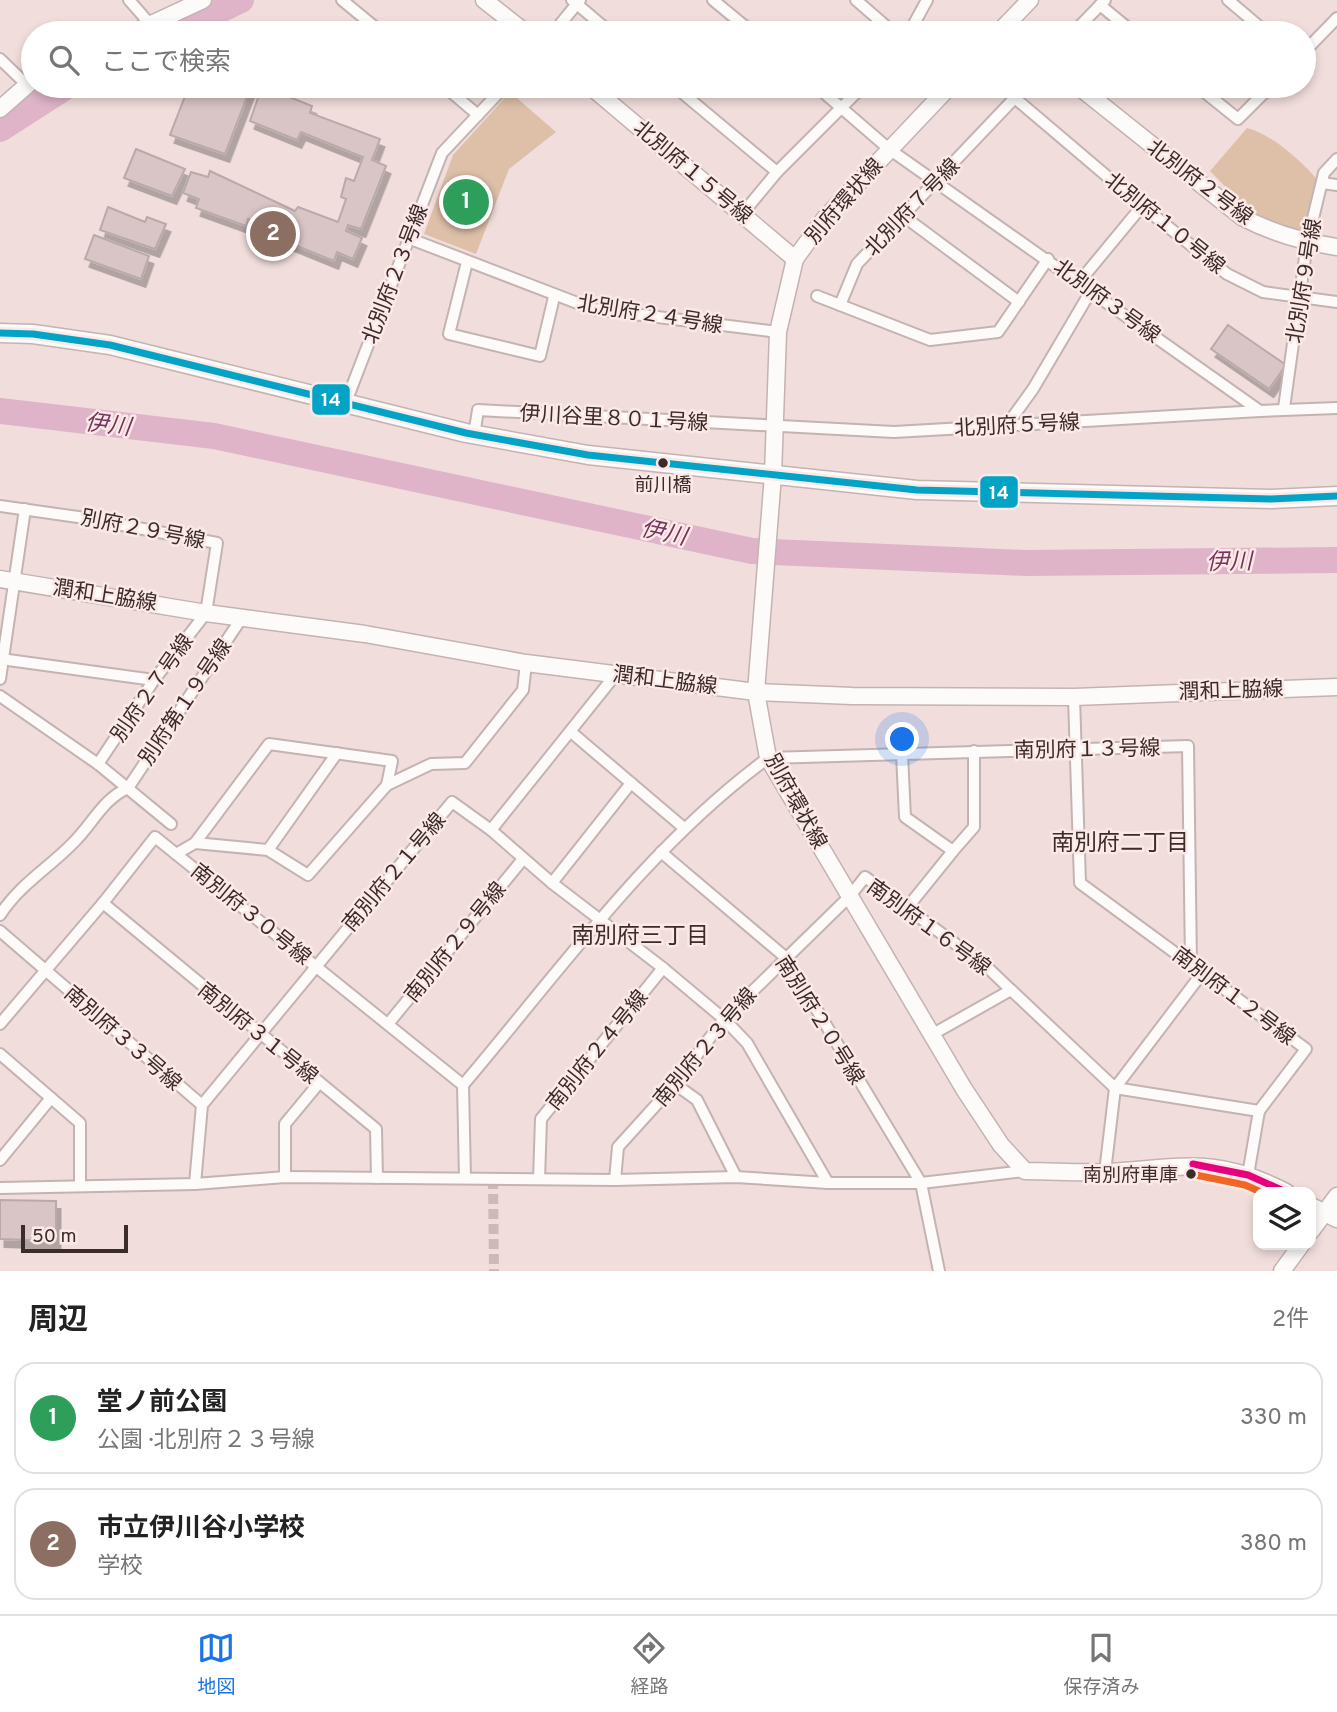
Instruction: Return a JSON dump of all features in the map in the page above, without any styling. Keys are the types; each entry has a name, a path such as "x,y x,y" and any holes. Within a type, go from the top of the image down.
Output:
{"main road":[{"path":"0,333 33,334 110,345 474,435 771,482 916,490 1271,499 1337,496"}],"street":[{"path":"129,0 147,21"},
{"path":"157,21 203,0"},
{"path":"342,0 367,21"},
{"path":"484,0 511,21"},
{"path":"713,0 738,21"},
{"path":"856,0 880,21"},
{"path":"916,21 928,0"},
{"path":"1014,21 1030,0"},
{"path":"1228,0 1253,21"},
{"path":"561,21 576,1 598,21"},
{"path":"1085,21 1103,2 1122,21"},
{"path":"1316,40 1337,18"},
{"path":"0,59 21,76"},
{"path":"0,109 21,89"},
{"path":"458,98 478,115"},
{"name":"北別府２３号線","path":"346,402 442,153 494,98"},
{"name":"北別府１５号線","path":"604,98 795,259"},
{"path":"688,98 777,172"},
{"name":"北別府３号線","path":"831,98 889,149 1092,289 1260,411"},
{"path":"743,213 777,172 851,98"},
{"name":"別府環状線","path":"938,98 825,218 795,259 778,332 771,482 756,692 768,758 1001,1145 1025,1171"},
{"name":"北別府２号線","path":"1093,98 1242,217 1262,228 1307,243 1337,247"},
{"path":"1212,98 1238,119 1259,98"},
{"name":"北別府７号線","path":"840,305 857,264 1016,99"},
{"name":"北別府１０号線","path":"1016,99 1227,274 1263,292 1337,302"},
{"name":"北別府９号線","path":"1284,408 1307,243 1324,173 1337,159"},
{"path":"1322,183 1337,185"},
{"path":"1080,281 1142,206"},
{"path":"902,215 1018,302"},
{"name":"北別府２４号線","path":"408,238 554,297 593,309 778,332"},
{"path":"817,296 930,340 998,332 1048,259"},
{"path":"467,262 449,334 540,356 554,297"},
{"path":"1007,425 1033,389 1092,289"},
{"path":"1260,411 1337,408"},
{"name":"伊川谷里８０１号線","path":"474,435 478,410 655,422 774,425"},
{"name":"北別府５号線","path":"774,425 894,432 1260,411"},
{"name":"別府２９号線","path":"0,506 217,543 206,612"},
{"path":"0,679 17,582 26,509"},
{"name":"潤和上脇線","path":"0,579 365,634 526,663 756,692 852,696 1074,697 1337,687"},
{"name":"別府２７号線","path":"99,764 154,680 206,612"},
{"name":"別府第１９号線","path":"0,915 13,894 74,842 112,795 128,788 243,616"},
{"path":"2,659 154,680"},
{"path":"195,843 268,850 309,875 387,785 431,764 465,763 523,690 526,663"},
{"path":"491,830 616,674"},
{"path":"0,696 99,764 171,824"},
{"name":"南別府１２号線","path":"1074,697 1080,883 1306,1049 1259,1111"},
{"path":"571,732 684,828"},
{"path":"176,854 195,843 269,744 392,761 387,785"},
{"name":"南別府１３号線","path":"768,758 1188,746 1191,964"},
{"path":"907,908 974,827 974,751"},
{"path":"268,850 337,753"},
{"path":"902,754 905,817 953,851"},
{"path":"464,1178 463,1085 660,852 721,794 768,758"},
{"path":"552,883 631,783"},
{"name":"南別府２１号線","path":"201,1105 452,802 491,830 552,883 663,968 724,1019 747,1043 828,1182"},
{"name":"南別府３０号線","path":"0,1024 103,904 155,836 463,1085"},
{"name":"南別府２０号線","path":"660,852 785,957 921,1183 939,1271"},
{"name":"南別府２９号線","path":"388,1024 523,859"},
{"name":"南別府１６号線","path":"850,896 865,877 988,968 1011,990"},
{"name":"南別府２３号線","path":"615,1180 618,1147 675,1084 724,1019 850,896"},
{"name":"南別府３１号線","path":"103,904 376,1129 377,1178"},
{"name":"南別府３３号線","path":"0,931 201,1105"},
{"name":"南別府２４号線","path":"539,1179 541,1119 663,968"},
{"path":"1105,1172 1115,1088 1203,972"},
{"path":"933,1034 1011,990 1115,1088 1259,1111 1248,1175"},
{"path":"0,1054 80,1123 80,1186"},
{"path":"285,1177 285,1124 319,1083"},
{"path":"675,1084 697,1100 736,1177"},
{"path":"0,1160 51,1098"},
{"path":"195,1184 201,1105"},
{"path":"0,1188 195,1184 285,1177 615,1180 736,1177 921,1183 1025,1171 1105,1172 1193,1164 1248,1175 1275,1187"},
{"path":"1324,1212 1337,1196"},
{"path":"1282,1271 1297,1250"}],"shaded area":[{"path":"505,98 517,98 556,132 509,169 476,254 424,234 453,155"},
{"path":"1247,128 1267,136 1286,150 1319,182 1306,231 1299,232 1250,212 1210,171"}],"building":[{"path":"184,98 246,98 225,154 170,135"},
{"path":"258,98 292,98 312,106 310,113 380,139 372,160 386,166 361,229 348,225 346,231 362,238 353,259 337,252 334,261 285,241 288,235 248,219 246,226 196,208 199,199 183,193 191,172 208,177 210,171 295,211 298,207 338,222 346,199 341,197 346,178 354,181 363,157 301,132 297,140 250,121"},
{"path":"136,149 185,169 172,196 124,178"},
{"path":"108,207 145,222 147,217 166,224 155,249 100,230"},
{"path":"94,235 149,256 141,279 85,259"},
{"path":"1228,325 1286,365 1269,389 1211,349"},
{"path":"0,1200 56,1201 56,1241 0,1239"}],"waterway":[{"path":"197,21 241,0"},
{"path":"0,129 48,98"},
{"name":"伊川","path":"0,411 214,436 752,551 1025,563 1337,560"}],"tunnel":[{"path":"493,1179 494,1271"}],"transit line":[{"name":"14","path":"0,333 33,334 110,345 466,433 588,455 917,490 1271,499 1337,496"},
{"path":"1193,1164 1248,1175 1275,1187"},
{"path":"1191,1174 1253,1188"}],"place":[{"name":"堂ノ前公園","path":"466,202"},
{"name":"市立伊川谷小学校","path":"273,234"},
{"name":"前川橋","path":"663,463"},
{"name":"南別府車庫","path":"1191,1174"}],"district":[{"name":"南別府二丁目","path":"1120,842"},
{"name":"南別府三丁目","path":"640,935"}]}
